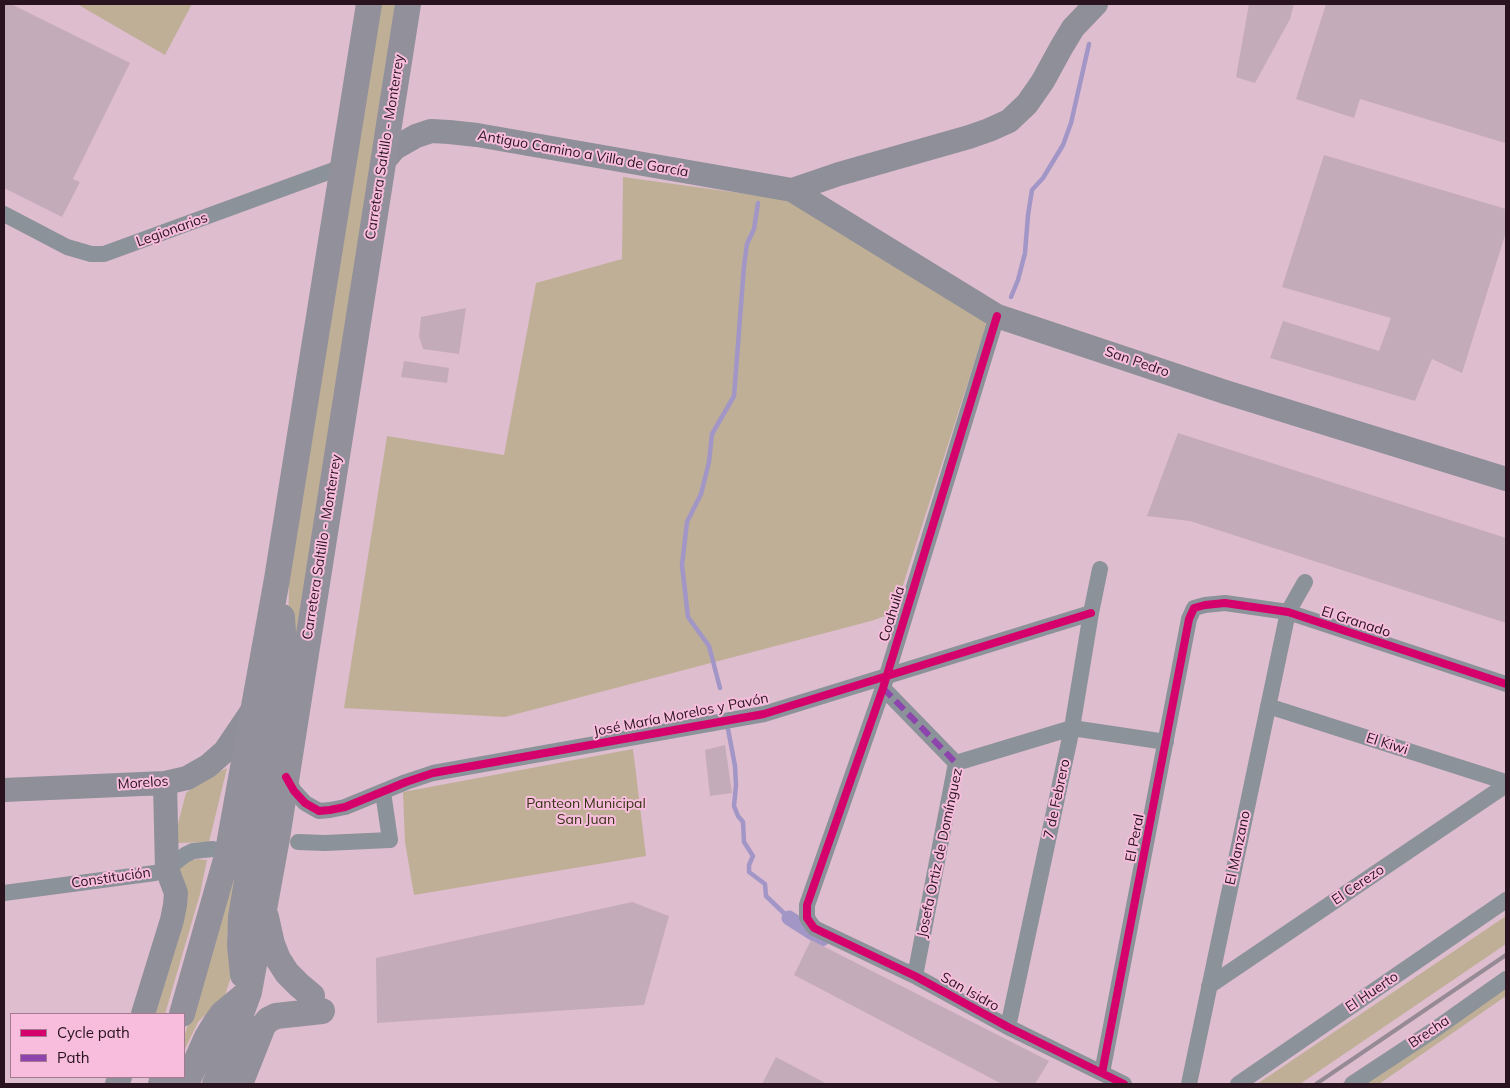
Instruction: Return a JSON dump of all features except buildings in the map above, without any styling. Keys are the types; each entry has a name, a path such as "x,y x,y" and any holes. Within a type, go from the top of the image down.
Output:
{"main road":[{"path":"182,1013 227,856 277,580 369,4"},
{"name":"Carretera Saltillo - Monterrey","path":"215,1084 249,992 265,906 408,4"},
{"path":"792,190 839,174 969,137 1008,121 1027,104 1043,81 1073,28 1096,4"},
{"name":"Antiguo Camino a Villa de García","path":"383,162 395,148 416,136 431,131 449,132 477,135 792,190"},
{"path":"837,218 831,203 831,192 832,186 839,174"},
{"name":"San Pedro","path":"792,190 997,316 1225,392 1506,480"},
{"path":"186,1084 207,1037 215,1024 222,1014 249,992 245,988 240,931 280,684 283,633 277,580"},
{"name":"Morelos","path":"4,790 165,783 187,778 208,766 225,751 252,711"},
{"path":"143,1013 175,905 176,893 166,868 165,783"},
{"path":"240,1084 263,1026 268,1020 317,1003 287,973 278,959 268,928 265,906"}],"street":[{"name":"Legionarios","path":"4,214 66,247 91,254 104,254 342,168"},
{"name":"Coahuila","path":"807,918 807,905 885,682 997,316"},
{"name":"7 de Febrero","path":"1008,1027 1072,728 1100,569"},
{"name":"El Manzano","path":"1188,1084 1288,612 1305,582"},
{"name":"El Granado","path":"1194,608 1205,605 1225,604 1288,612 1506,684"},
{"name":"El Peral","path":"1102,1073 1189,620 1194,608"},
{"name":"José María Morelos y Pavón","path":"286,777 299,798 312,807 319,810 345,807 432,773 764,714 885,682 1091,613"},
{"path":"885,682 956,763"},
{"name":"El Kiwi","path":"1268,706 1506,783"},
{"name":"Josefa Ortiz de Domínguez","path":"915,976 956,763 1072,728 1166,742"},
{"name":"El Cerezo","path":"1209,986 1506,783"},
{"path":"298,842 325,843 390,840 383,792"},
{"name":"Constitución","path":"4,893 155,873 193,851 213,849"},
{"name":"El Huerto","path":"1238,1084 1506,900"},
{"name":"San Isidro","path":"807,918 814,928 915,976 1008,1027 1124,1084"},
{"name":"Brecha","path":"1352,1084 1434,1030 1506,979"}],"green space":[{"path":"77,4 192,4 165,55"},
{"path":"377,4 395,4 297,661 288,662 289,569"},
{"path":"623,177 798,201 985,318 986,326 895,610 891,614 871,621 505,717 344,708 387,436 504,455 536,283 622,259"},
{"path":"263,734 227,935 235,965 225,995 198,1022 185,1049 185,1034 199,989"},
{"name":"Panteon Municipal San Juan","path":"633,749 646,856 414,895 405,842 403,792"},
{"path":"227,768 209,842 176,843 176,831 186,793 202,780"},
{"path":"197,859 207,860 200,894 165,1013 150,1013 174,874 184,862"},
{"path":"1506,916 1506,944 1300,1084 1257,1084"},
{"path":"1506,972 1506,996 1379,1084 1341,1084"}],"waterway":[{"path":"1011,297 1018,280 1025,253 1032,190 1043,178 1063,145 1071,123 1089,44"},
{"path":"720,688 709,646 688,617 682,565 687,522 701,494 709,462 712,434 734,396 744,266 747,244 754,229 758,203"},
{"path":"728,729 735,766 734,806 743,822 744,842 753,856 749,865 749,872 765,884 766,896 789,918"},
{"path":"789,918 822,939"}],"railway":[{"path":"1316,1084 1506,955"}],"marked path":[{"path":"883,688 956,763"}],"cycle path":[{"path":"997,316 883,688 807,905 807,918 814,928 915,976 1008,1027 1124,1084"},
{"path":"1102,1073 1189,619 1194,608 1225,603 1288,612 1506,684"},
{"path":"286,777 294,791 305,803 319,811 345,807 433,773 764,714 1091,613"}]}
